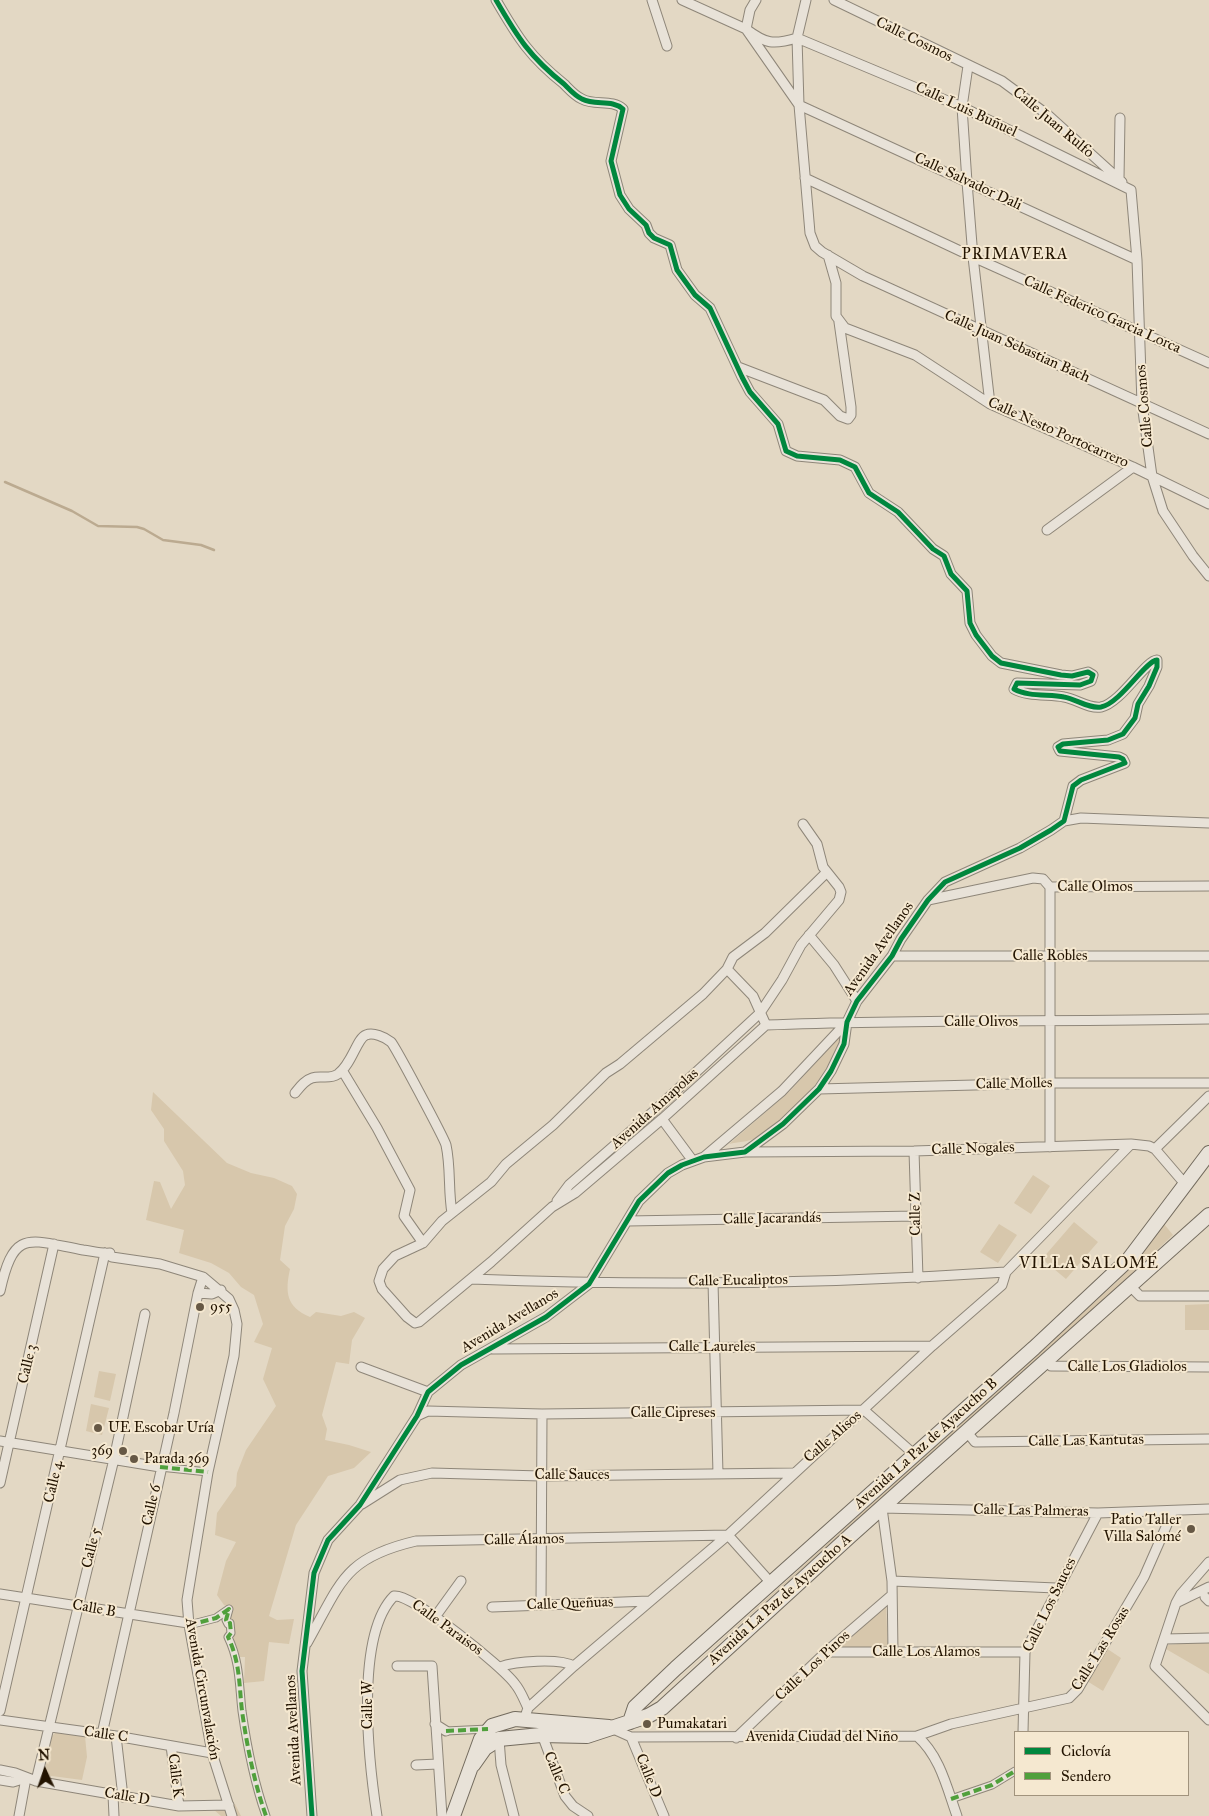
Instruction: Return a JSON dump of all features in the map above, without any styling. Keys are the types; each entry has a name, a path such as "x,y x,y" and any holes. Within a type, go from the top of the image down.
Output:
{"main road":[{"name":"Avenida La Paz de Ayacucho B","path":"630,1722 636,1707 1130,1259 1209,1152"},
{"name":"Avenida La Paz de Ayacucho A","path":"609,1727 630,1722 662,1708 882,1508 1209,1216"},
{"name":"Avenida Ciudad del Niño","path":"488,1729 526,1714 542,1728"},
{"name":"Avenida Ciudad del Niño","path":"499,1739 542,1728 609,1727"},
{"path":"453,1816 481,1739 488,1729"},
{"path":"473,1765 485,1748 499,1739"}],"street":[{"path":"496,0 521,42 539,64 582,99 592,103 618,105 622,109 611,161 620,196 629,209 646,225 649,233 654,238 670,245 677,270 695,295 710,308 750,392 778,424 786,451 802,458 840,460 855,466 869,492 898,512 933,549 944,556 946,566 967,591 970,622 976,635 992,656 1001,663 1049,674 1072,676 1088,672 1093,675 1091,682 1080,685 1017,683 1014,687 1016,691 1065,697 1096,707 1102,707 1109,704 1135,682 1152,661 1158,661 1152,681 1138,704 1135,718 1123,734 1108,740 1059,745 1060,751 1099,754 1125,760 1120,766 1081,780 1073,786 1064,820 1081,818 1209,823"},
{"path":"652,0 667,46"},
{"path":"682,0 746,29 767,42 779,43 797,38"},
{"path":"756,0 750,10 746,29 799,104"},
{"path":"738,367 824,400 840,416 848,418 851,415 852,407 839,322 835,308 836,283 828,255 815,246 808,224 799,104 797,38 806,0"},
{"name":"Calle Cosmos","path":"834,0 968,66"},
{"name":"Calle Luis Buñuel","path":"797,38 962,107 1131,190"},
{"path":"968,66 962,107 973,257 990,404"},
{"name":"Calle Juan Rulfo","path":"968,66 1002,82 1048,116 1131,190"},
{"name":"Calle Salvador Dali","path":"799,104 1137,260"},
{"path":"1118,179 1120,118"},
{"name":"Calle Federico Garcia Lorca","path":"805,178 973,257 1209,363"},
{"name":"Calle Cosmos","path":"1131,190 1137,260 1142,404 1152,476 1163,511 1193,556 1209,576"},
{"name":"Calle Juan Sebastian Bach","path":"828,255 862,276 1209,434"},
{"name":"Calle Nesto Portocarrero","path":"839,322 850,330 879,339 916,355 990,404 1134,467 1209,504"},
{"path":"1046,530 1134,467"},
{"name":"Avenida Avellanos","path":"312,1816 302,1672 313,1580 318,1559 328,1540 360,1505 417,1416 428,1392 461,1365 546,1317 588,1284 649,1190 668,1173 704,1157 745,1152 782,1124 818,1089 839,1056 848,1022 857,1001 892,956 901,939 928,900 945,882 1020,848 1064,820"},
{"path":"342,1070 377,1128 410,1190 404,1216 423,1243 452,1213 491,1182 506,1164 553,1125 606,1073 620,1064 703,994 727,969 734,957 765,933 827,872 823,867 815,839 803,824"},
{"name":"Avenida Amapolas","path":"552,1207 569,1185 654,1111 760,1013 809,935 841,896 839,887 827,872"},
{"name":"Calle Olmos","path":"928,900 1033,878 1043,879 1050,887 1209,886"},
{"path":"1050,887 1052,957 1050,1147"},
{"path":"809,935 834,965 857,1001"},
{"name":"Calle Robles","path":"892,956 1209,956"},
{"path":"727,969 753,996 766,1025"},
{"name":"Calle Olivos","path":"766,1025 848,1022 1052,1022 1209,1019"},
{"path":"704,1157 782,1091 848,1022"},
{"name":"Avenida Amapolas","path":"423,1243 395,1256 383,1269 379,1281 384,1293 415,1323 471,1279 552,1207 575,1192 662,1119 711,1077 766,1025"},
{"path":"295,1093 309,1080 332,1077 342,1070 348,1065 359,1040 364,1036 371,1034 384,1038 394,1046 446,1144 450,1166 448,1190 452,1213"},
{"name":"Calle Molles","path":"818,1089 1052,1082 1209,1083"},
{"path":"1185,1184 1155,1149 1209,1096"},
{"path":"662,1119 693,1161"},
{"name":"Calle Nogales","path":"745,1152 914,1151 1131,1144 1149,1146 1155,1149"},
{"name":"Calle Alisos","path":"526,1714 574,1666 728,1534 932,1346 1002,1285 1006,1272 1131,1144"},
{"name":"Calle Z","path":"914,1151 918,1278"},
{"name":"Calle Jacarandás","path":"628,1221 916,1216"},
{"path":"0,1291 6,1264 16,1248 32,1241 105,1253"},
{"name":"Calle 3","path":"0,1483 4,1442 54,1244"},
{"name":"Avenida Circunvalación","path":"105,1253 112,1257 160,1264 202,1276 229,1298 234,1310 237,1339 208,1472 189,1585 188,1624 212,1753 232,1816"},
{"name":"Calle 4","path":"0,1711 105,1253"},
{"name":"Calle Eucaliptos","path":"471,1279 588,1284 918,1278 1006,1272"},
{"name":"Calle 6","path":"102,1734 127,1614 174,1413 202,1276"},
{"path":"713,1282 718,1474"},
{"path":"1130,1286 1140,1296 1209,1296"},
{"path":"198,1292 212,1294 221,1290"},
{"name":"Calle 5","path":"36,1780 114,1459 145,1314"},
{"name":"Calle Laureles","path":"491,1349 932,1346"},
{"name":"Calle Los Gladiolos","path":"1046,1361 1052,1366 1209,1367"},
{"path":"361,1367 428,1392"},
{"path":"864,1410 915,1455"},
{"name":"Calle Cipreses","path":"417,1416 428,1411 542,1414 864,1410"},
{"path":"541,1604 542,1414"},
{"name":"Calle Las Kantutas","path":"967,1432 975,1442 1209,1439"},
{"path":"4,1442 160,1467 208,1472"},
{"name":"Calle Sauces","path":"360,1505 400,1480 432,1473 541,1476 793,1473"},
{"path":"882,1508 892,1581 893,1652"},
{"name":"Calle Las Palmeras","path":"882,1508 1098,1513 1209,1509"},
{"name":"Calle Las Rosas","path":"917,1736 951,1724 1069,1698 1078,1689 1144,1577 1173,1511"},
{"name":"Calle Los Sauces","path":"1023,1731 1025,1652 1056,1588 1098,1513"},
{"path":"728,1534 771,1583"},
{"name":"Calle Álamos","path":"305,1646 347,1573 373,1554 391,1547 416,1541 541,1540 728,1534"},
{"path":"1209,1562 1176,1603 1155,1666 1209,1720"},
{"path":"435,1617 461,1580"},
{"path":"892,1581 1056,1588"},
{"path":"1176,1603 1209,1587"},
{"name":"Calle B","path":"0,1594 188,1624"},
{"name":"Calle Los Pinos","path":"736,1738 826,1652 892,1595"},
{"name":"Calle Paraisos","path":"392,1598 401,1596 435,1617 500,1667 516,1684 526,1714"},
{"name":"Calle W","path":"377,1816 368,1746 369,1667 376,1631 392,1598"},
{"name":"Calle Queñuas","path":"492,1607 648,1601"},
{"path":"188,1624 216,1618 229,1609 226,1620 230,1623 231,1633 228,1637 239,1662 237,1674 246,1740 266,1816"},
{"path":"1165,1639 1209,1638"},
{"name":"Calle Los Alamos","path":"826,1652 1025,1652"},
{"path":"500,1667 510,1664 552,1662 574,1666"},
{"path":"397,1666 432,1666 442,1816"},
{"name":"Calle C","path":"0,1720 116,1736 212,1753"},
{"path":"435,1724 446,1731 488,1729"},
{"name":"Avenida Ciudad del Niño","path":"609,1727 632,1737 917,1736 930,1747 935,1757 956,1816"},
{"name":"Calle C","path":"542,1728 565,1796 573,1806 588,1816"},
{"path":"116,1736 123,1797"},
{"name":"Calle D","path":"632,1737 664,1816"},
{"path":"499,1739 501,1765 514,1816"},
{"name":"Calle K","path":"171,1746 185,1810"},
{"path":"416,1765 438,1764"},
{"name":"Calle D","path":"0,1770 15,1772 26,1778 185,1810 229,1805"},
{"path":"951,1799 992,1785 1014,1772"},
{"path":"19,1816 26,1778"},
{"name":"Calle D","path":"0,1780 13,1782 26,1778"},
{"path":"113,1795 114,1816"}],"shaded area":[{"path":"841,1035 838,1048 831,1063 795,1107 756,1138 729,1144 790,1091"},
{"path":"153,1092 227,1163 251,1173 274,1178 292,1186 297,1194 294,1209 285,1226 280,1260 290,1269 288,1292 289,1298 296,1309 310,1317 316,1312 341,1316 354,1312 365,1318 352,1340 349,1364 336,1362 322,1415 327,1429 325,1440 371,1452 354,1468 328,1476 296,1525 269,1616 277,1620 294,1619 289,1644 269,1642 264,1681 244,1683 245,1657 240,1657 234,1641 229,1607 224,1605 217,1595 226,1561 236,1542 215,1535 217,1513 236,1486 237,1473 246,1450 276,1406 263,1379 272,1348 254,1342 263,1324 254,1295 241,1287 229,1273 211,1263 179,1253 184,1230 146,1220 154,1181 160,1182 171,1209 185,1185 183,1171 164,1141 164,1129 151,1110"},
{"path":"1033,1175 1050,1186 1031,1214 1014,1203"},
{"path":"1074,1222 1098,1242 1066,1279 1042,1259"},
{"path":"999,1224 1017,1235 998,1263 980,1252"},
{"path":"1164,1224 1173,1235 1123,1282 644,1710 1120,1279"},
{"path":"1209,1304 1209,1330 1185,1330 1185,1305"},
{"path":"99,1371 116,1374 110,1401 94,1397"},
{"path":"91,1404 109,1408 102,1435 86,1431"},
{"path":"886,1605 888,1652 837,1651"},
{"path":"1209,1641 1209,1674 1166,1649 1168,1645"},
{"path":"1106,1648 1121,1658 1103,1691 1087,1681"},
{"path":"57,1731 85,1736 87,1757 82,1780 44,1775 52,1736"},
{"path":"235,1804 241,1816 221,1816 213,1809 215,1805"}],"waterway":[{"path":"5,482 72,511 98,526 137,527 163,540 201,545 214,550"}],"marked path":[{"path":"160,1467 208,1472"},
{"path":"189,1625 216,1618 229,1609 226,1620 228,1624 230,1623 231,1633 228,1637 237,1664 242,1711 251,1764 266,1816"},
{"path":"446,1731 488,1729"},
{"path":"951,1799 992,1785 1014,1772"}],"cycle path":[{"path":"312,1816 302,1671 314,1573 328,1540 360,1505 417,1416 428,1392 461,1365 546,1317 589,1284 639,1201 668,1173 682,1165 704,1157 745,1152 783,1124 819,1089 831,1071 844,1044 847,1022 857,1001 892,956 901,939 928,900 945,882 1020,848 1064,821 1073,786 1081,780 1125,763 1119,757 1060,751 1058,747 1063,744 1108,740 1123,734 1135,718 1138,704 1149,686 1157,667 1157,660 1146,667 1109,704 1101,707 1092,707 1069,698 1032,694 1014,689 1017,683 1080,685 1091,681 1093,675 1088,672 1072,676 1061,675 1001,663 992,656 976,635 970,623 967,591 951,574 944,556 933,549 898,512 869,493 855,467 840,460 797,456 786,451 778,424 750,392 710,308 695,295 677,270 670,245 654,238 649,233 646,225 629,209 620,195 611,161 623,109 614,104 592,102 579,98 533,56 496,0"}],"place":[{"name":"955","path":"200,1307"},
{"name":"UE Escobar Uría","path":"98,1428"},
{"name":"369","path":"123,1451"},
{"name":"Parada 369","path":"134,1459"},
{"name":"Patio Taller Villa Salomé","path":"1191,1529"},
{"name":"Pumakatari","path":"647,1724"}],"district":[{"name":"PRIMAVERA","path":"1015,255"},
{"name":"VILLA SALOMÉ","path":"1089,1264"}]}
